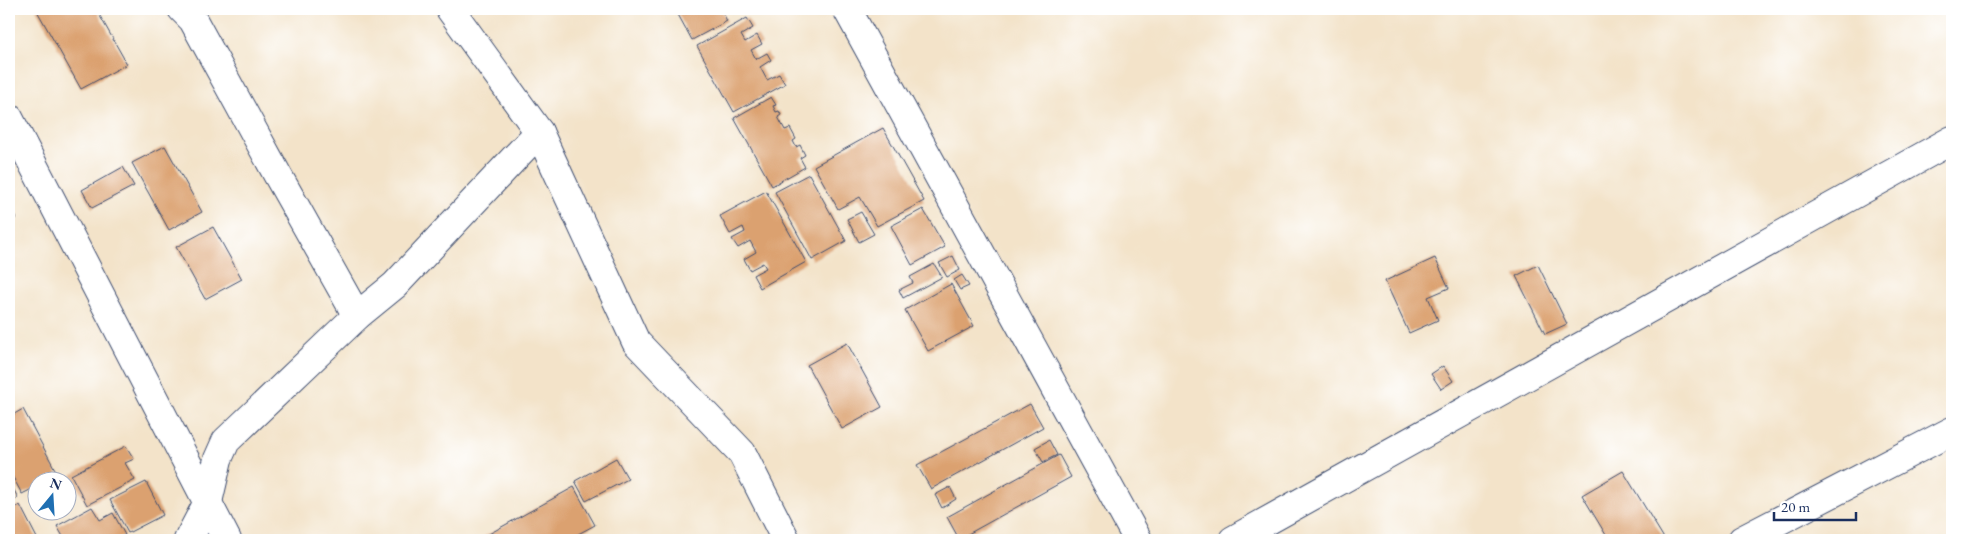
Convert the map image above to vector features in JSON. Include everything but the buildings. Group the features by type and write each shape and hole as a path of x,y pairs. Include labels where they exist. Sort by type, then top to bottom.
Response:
{"street":[{"path":"182,9 193,20 276,174 357,316"},
{"path":"450,9 539,132 636,342 742,453 786,540"},
{"path":"847,9 1138,540"},
{"path":"9,118 227,540"},
{"path":"188,540 208,502 218,460 226,441 357,316 395,285 539,132"},
{"path":"1233,540 1952,140"},
{"path":"1742,540 1952,431"}]}
